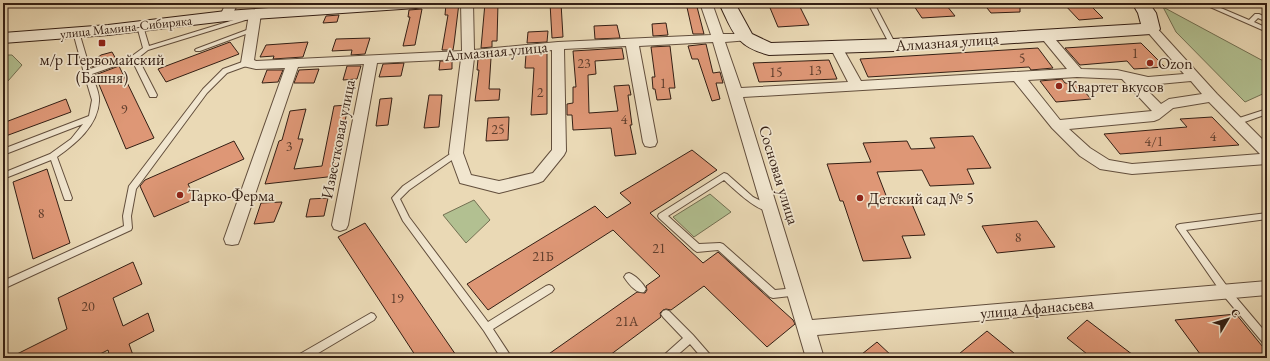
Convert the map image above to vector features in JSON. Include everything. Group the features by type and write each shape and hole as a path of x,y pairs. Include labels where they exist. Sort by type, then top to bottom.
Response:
{"street":[{"name":"улица Мамина-Сибиряка","path":"3,38 140,26 229,10 254,20 349,5 416,3"},
{"path":"467,3 468,55 456,153 465,179 499,188 538,177 559,151 558,46"},
{"name":"Сосновая улица","path":"706,3 736,93 815,358"},
{"path":"727,3 745,37"},
{"path":"1140,3 1147,13 1151,28 1212,97 1267,154"},
{"path":"247,63 254,20"},
{"name":"Алмазная улица","path":"247,63 256,65 293,64 468,55 558,46 718,37 745,37 758,45 770,49 893,45 1151,28"},
{"path":"1045,35 1077,73"},
{"path":"632,43 650,142"},
{"path":"836,47 857,86"},
{"name":"Известковая улица","path":"340,225 371,60"},
{"path":"232,239 293,64"},
{"path":"736,93 1077,73 1126,76 1148,81 1194,77"},
{"path":"1126,76 1160,111"},
{"path":"1018,77 1057,126 1085,152 1106,166 1132,169 1267,159"},
{"path":"1057,126 1154,116 1170,104 1212,97"},
{"name":"улица Афанасьева","path":"807,328 1267,288"}],"lane":[{"path":"871,3 893,45"},
{"path":"1204,3 1267,30"},
{"path":"1250,23 1257,15 1267,20"},
{"path":"87,73 134,56 146,49 254,20"},
{"path":"198,50 254,20"},
{"path":"140,26 146,49"},
{"path":"3,176 53,156 74,141 92,116 96,100 76,32"},
{"path":"134,56 153,95"},
{"path":"3,285 128,228 127,216 132,188 205,91 225,71 247,63"},
{"path":"1236,122 1267,111"},
{"path":"3,152 61,130 92,116"},
{"path":"456,153 406,188 396,198 406,219 487,328 507,358"},
{"path":"53,156 68,198"},
{"path":"771,209 750,199 724,176 662,216 696,248 720,246 773,294 796,292"},
{"path":"1267,216 1180,227 1226,292 1267,341"},
{"path":"629,277 641,289"},
{"path":"487,328 549,289"},
{"path":"666,314 708,358"},
{"path":"301,358 371,317"},
{"path":"667,358 690,338"}],"green space":[{"path":"1163,7 1267,63 1267,92 1245,102 1176,32"},
{"path":"3,55 12,55 22,65 8,81 3,83"},
{"path":"710,194 731,212 694,237 673,217"},
{"path":"474,200 490,220 466,243 443,215"}],"building":[{"path":"459,3 453,50 442,50 448,15 445,15 446,4"},
{"path":"485,3 498,3 497,41 492,41 492,47 481,48"},
{"path":"550,3 561,3 563,37 552,38"},
{"path":"686,3 696,3 704,34 693,34"},
{"path":"768,3 798,3 809,25 778,27"},
{"path":"912,3 935,3 937,6 947,6 955,16 922,18"},
{"path":"983,3 1020,3 1020,12 991,13"},
{"path":"1063,3 1088,3 1103,18 1079,20"},
{"path":"422,9 415,45 403,46 410,17 408,17 409,10"},
{"path":"339,15 337,22 323,23 326,16"},
{"path":"666,23 668,35 653,36 652,24"},
{"path":"617,25 620,38 595,39 594,26"},
{"path":"548,31 547,42 527,43 528,32"},
{"path":"370,38 365,54 351,55 352,50 332,51 336,39"},
{"path":"230,42 239,54 166,82 158,69"},
{"path":"308,42 303,57 273,59 274,56 260,57 266,45"},
{"path":"1141,43 1165,67 1134,69 1127,61 1080,65 1065,48"},
{"path":"706,44 713,73 720,72 723,83 716,83 720,99 712,101 698,59 692,59 688,46"},
{"path":"670,46 675,88 669,88 671,99 657,100 655,89 653,89 652,77 655,77 651,47"},
{"path":"622,48 624,59 595,61 596,74 588,75 589,113 618,111 614,86 629,85 631,95 628,95 632,125 630,125 636,154 615,156 611,128 573,130 572,115 567,115 567,104 573,103 573,87 576,87 573,51"},
{"path":"1038,48 1053,68 1031,70 1029,67 868,77 860,59"},
{"path":"112,52 116,59 92,67 90,63 101,55"},
{"path":"547,52 547,114 531,115 534,68 525,68 526,54"},
{"path":"491,58 489,89 500,89 499,100 475,101 479,70 477,70 478,59"},
{"path":"829,60 837,79 759,82 753,63"},
{"path":"440,61 452,61 452,69 439,70"},
{"path":"404,63 401,76 379,77 383,64"},
{"path":"119,66 154,138 126,149 95,75"},
{"path":"347,66 361,66 357,79 343,80"},
{"path":"319,69 314,83 294,83 299,70"},
{"path":"267,70 283,70 278,82 262,83"},
{"path":"1062,79 1065,83 1077,83 1091,99 1056,102 1040,81"},
{"path":"429,95 442,95 439,127 424,128"},
{"path":"392,98 388,125 376,126 380,99"},
{"path":"66,99 71,112 3,137 3,123"},
{"path":"348,105 343,133 345,133 336,176 265,184 279,141 282,140 290,111 306,109 298,139 303,139 294,169 322,166 334,106"},
{"path":"509,117 508,140 486,141 488,118"},
{"path":"1212,117 1239,145 1120,154 1104,134 1187,127 1180,119"},
{"name":"Детский сад № 5","path":"973,136 991,168 967,169 974,184 930,186 922,170 877,172 887,198 909,197 925,235 902,236 911,258 863,261 843,201 840,201 827,164 871,162 863,143 907,141 911,149 935,148 930,138"},
{"path":"234,141 244,159 188,184 195,199 154,217 140,186 145,180"},
{"path":"692,150 717,170 650,213 703,263 718,252 793,320 795,324 767,347 704,286 671,310 663,310 660,313 661,317 606,358 543,358 637,292 645,293 647,290 646,286 660,276 613,230 488,310 467,284 595,206 607,218 631,203 620,193"},
{"path":"47,169 70,243 33,259 13,182"},
{"path":"328,198 324,216 306,217 310,199"},
{"path":"282,202 274,222 254,224 261,203"},
{"path":"1037,221 1055,247 997,253 982,226"},
{"path":"365,223 458,358 417,358 338,237"},
{"path":"133,262 142,284 113,298 123,326 148,313 154,331 129,344 134,358 110,358 108,350 92,358 9,358 67,329 58,298"},
{"path":"1236,314 1267,352 1267,358 1203,358 1175,320"},
{"path":"1087,320 1137,358 1092,358 1067,338"},
{"path":"987,331 1020,358 954,358"},
{"path":"877,342 894,358 857,358"}],"place":[{"name":"м/р Первомайский (Башня)","path":"102,43"},
{"name":"Ozon","path":"1150,63"},
{"name":"Квартет вкусов","path":"1059,86"},
{"name":"Тарко-Ферма","path":"180,195"},
{"name":"Детский сад № 5","path":"860,198"}]}
